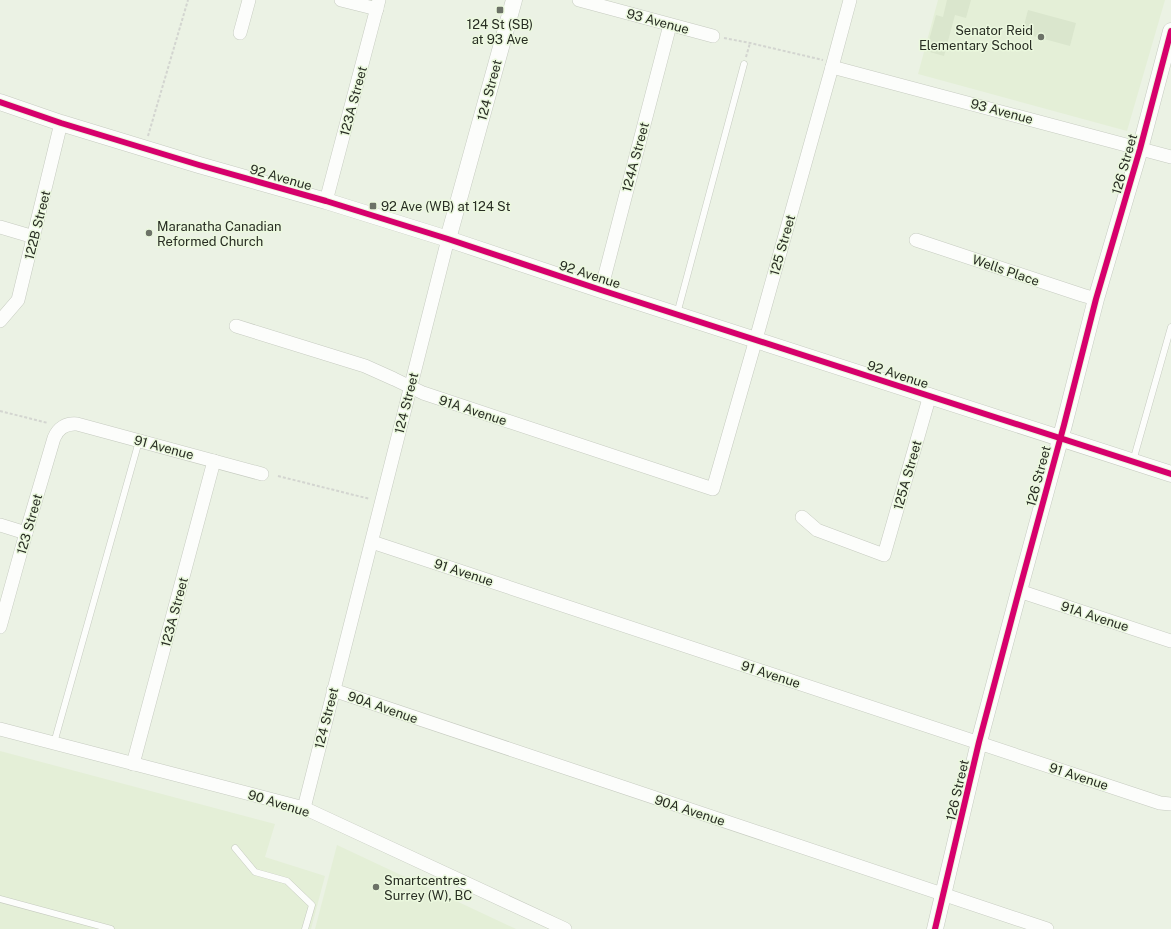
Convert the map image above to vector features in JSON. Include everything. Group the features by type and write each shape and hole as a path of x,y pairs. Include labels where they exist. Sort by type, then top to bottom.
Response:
{"street":[{"path":"240,33 249,0"},
{"path":"341,0 378,5"},
{"name":"124 Street","path":"304,808 448,239 514,0"},
{"name":"93 Avenue","path":"579,0 719,37"},
{"name":"125 Street","path":"713,489 756,340 829,64 850,0"},
{"name":"123A Street","path":"326,201 378,5"},
{"name":"124A Street","path":"601,290 670,25"},
{"name":"126 Street","path":"935,929 979,742 1018,591 1096,299 1140,149 1171,31"},
{"name":"93 Avenue","path":"829,64 1171,157"},
{"name":"92 Avenue","path":"0,102 61,123 192,163 326,201 448,239 601,290 1171,474"},
{"name":"122B Street","path":"0,321 18,300 61,123"},
{"path":"0,227 34,237"},
{"name":"Wells Place","path":"916,240 1096,299"},
{"name":"91A Avenue","path":"236,326 364,366 394,378 423,393 713,489"},
{"name":"125A Street","path":"802,517 818,530 884,555 930,396"},
{"name":"91 Avenue","path":"65,425 77,424 262,474"},
{"name":"123 Street","path":"0,627 56,433 65,425"},
{"name":"123A Street","path":"133,764 214,461"},
{"path":"0,525 26,533"},
{"name":"91 Avenue","path":"372,542 1160,803 1171,804"},
{"name":"91A Avenue","path":"1018,591 1171,641"},
{"name":"90A Avenue","path":"333,690 1047,929"},
{"name":"90 Avenue","path":"0,729 304,808 565,929"}],"lane":[{"path":"676,314 744,64"},
{"path":"1133,461 1171,327"},
{"path":"54,744 139,441"},
{"path":"235,848 255,872 287,881 312,905 305,929"},
{"path":"0,899 111,929"}],"path":[{"path":"148,136 188,0"},
{"path":"719,37 750,43 829,64"},
{"path":"744,64 750,43"},
{"path":"0,411 48,423"},
{"path":"278,476 374,500"}],"shaded area":[{"name":"Senator Reid Elementary School","path":"938,0 1165,0 1127,131 918,74"},
{"path":"947,0 971,0 966,18 955,15 944,56 926,51 936,15 943,17"},
{"path":"1028,10 1076,23 1070,46 1022,33"},
{"path":"0,751 275,824 265,857 325,876 311,929 0,929"},
{"name":"Smartcentres Surrey (W), BC","path":"337,845 516,929 315,929"}],"cycle path":[{"path":"935,929 979,742 1064,425 1096,299 1140,149 1171,31"},
{"path":"0,102 61,123 199,165 326,201 448,239 601,290 1171,474"}],"place":[{"name":"124 St (SB) at 93 Ave","path":"500,10"},
{"name":"Senator Reid Elementary School","path":"1041,37"},
{"name":"92 Ave (WB) at 124 St","path":"373,206"},
{"name":"Maranatha Canadian Reformed Church","path":"149,233"},
{"name":"Smartcentres Surrey (W), BC","path":"376,887"}]}
